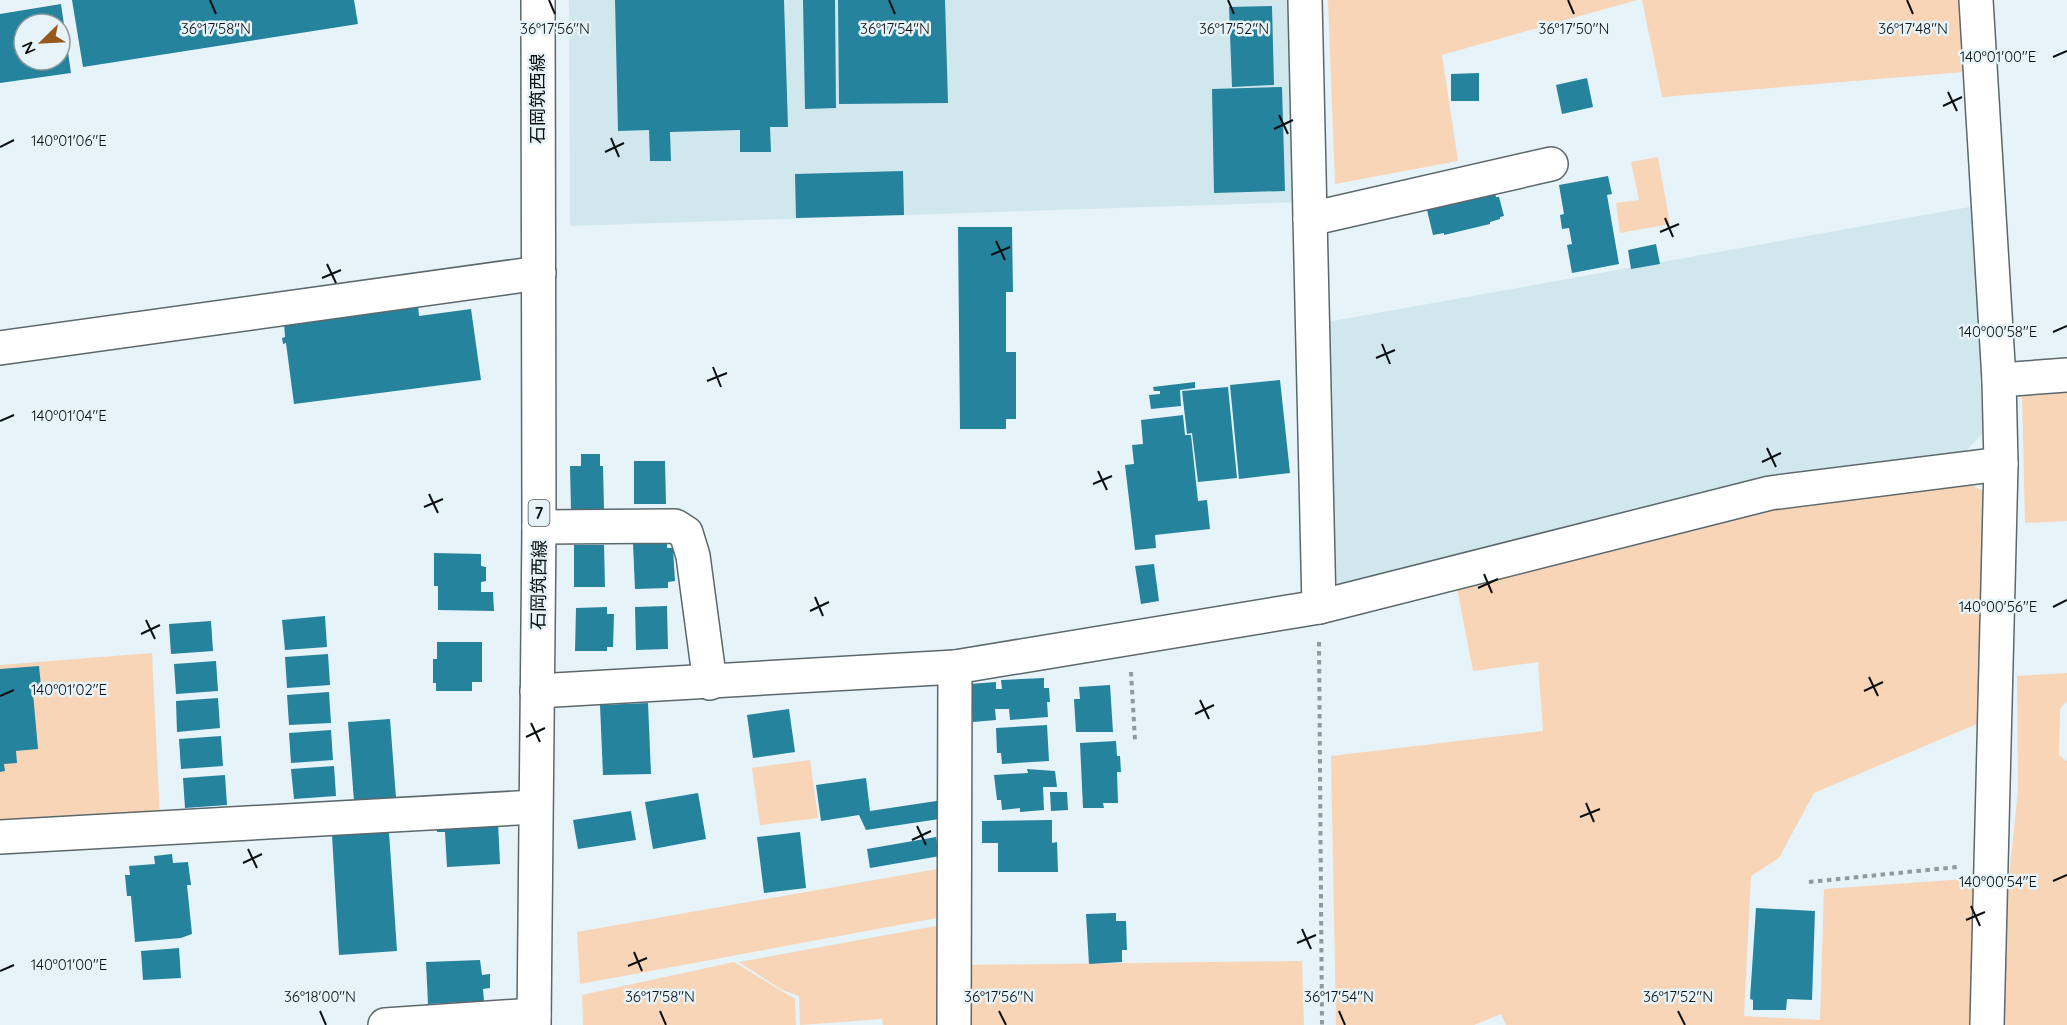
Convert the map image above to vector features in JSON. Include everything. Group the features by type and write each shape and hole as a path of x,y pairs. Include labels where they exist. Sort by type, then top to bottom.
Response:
{"street":[{"name":"石岡筑西線","path":"534,1020 539,527 537,0"},
{"path":"1305,0 1319,607"},
{"path":"1976,0 1999,380 2001,464 1989,863 1987,1025"},
{"path":"1310,219 1551,165"},
{"path":"0,348 539,273"},
{"path":"1999,380 2067,375"},
{"path":"537,691 955,667 1319,607 1770,493 2001,464"},
{"path":"539,527 675,526 686,534 693,556 710,682"},
{"path":"954,1025 955,667"},
{"path":"0,837 536,807"},
{"path":"385,1025 534,1020"}],"path":[{"path":"1319,607 1322,1025"},
{"path":"1129,638 1135,740"},
{"path":"1809,882 1989,863"}],"shaded area":[{"path":"569,0 1294,0 1299,202 570,226"},
{"path":"1328,0 1637,0 1442,55 1458,161 1335,184"},
{"path":"1642,0 1961,0 1963,72 1662,97"},
{"path":"1658,157 1670,224 1620,233 1616,203 1639,200 1631,162"},
{"path":"1975,206 1983,433 1960,457 1339,585 1331,574 1327,322"},
{"path":"2067,389 2067,521 2025,523 2022,394"},
{"path":"1966,483 1984,491 1979,723 1814,793 1779,858 1751,876 1744,1016 1820,1020 1824,889 1965,879 1979,884 1974,1025 1506,1025 1501,1014 1474,1025 1336,1025 1331,756 1543,731 1538,662 1473,671 1457,588 1777,505"},
{"path":"152,653 160,817 0,828 0,665"},
{"path":"2067,673 2067,701 2060,709 2059,755 2067,761 2067,1025 2005,1025 2004,928 2018,790 2017,676"},
{"path":"810,760 818,818 760,825 752,768"},
{"path":"943,868 942,917 580,984 577,932"},
{"path":"941,925 939,1025 883,1025 882,1019 800,1025 799,996 782,990 739,962"},
{"path":"1302,961 1304,1025 964,1025 964,965"},
{"path":"734,962 795,999 796,1025 583,1025 582,995"}],"building":[{"path":"72,0 354,0 358,24 83,67"},
{"path":"615,0 784,0 788,127 770,127 771,152 740,152 740,130 670,132 671,161 650,161 649,130 618,131"},
{"path":"803,0 835,0 836,108 805,109"},
{"path":"838,0 945,0 948,103 839,104"},
{"path":"61,4 62,12 12,12"},
{"path":"1272,6 1274,85 1232,87 1229,7"},
{"path":"12,12 12,72 71,73 0,83 0,14"},
{"path":"1479,73 1479,101 1451,101 1451,74"},
{"path":"1587,78 1593,107 1562,114 1556,85"},
{"path":"1282,87 1285,191 1214,193 1212,89"},
{"path":"903,171 904,215 796,218 795,174"},
{"path":"1608,176 1612,194 1607,195 1619,264 1572,273 1567,245 1572,244 1569,228 1562,229 1560,215 1564,214 1559,185"},
{"path":"1495,193 1496,197 1499,197 1504,216 1500,219 1490,224 1444,235 1444,233 1433,235 1427,210 1450,205 1449,201 1472,196 1473,199"},
{"path":"958,227 1012,227 1013,292 1006,292 1006,352 1016,352 1016,419 1006,419 1006,429 960,429"},
{"path":"1656,244 1660,264 1631,269 1628,250"},
{"path":"418,305 419,316 471,309 481,380 294,404 286,343 283,344 282,338 285,337 284,323"},
{"path":"1280,380 1290,473 1239,479 1230,385"},
{"path":"1195,382 1195,388 1180,390 1181,406 1151,409 1149,395 1160,394 1160,391 1154,391 1153,387"},
{"path":"1228,387 1237,478 1198,482 1192,433 1187,434 1182,391"},
{"path":"1183,415 1185,435 1191,435 1198,501 1207,500 1210,529 1155,535 1156,548 1135,550 1125,465 1134,464 1132,445 1143,444 1141,420"},
{"path":"581,454 600,454 600,466 603,466 604,509 571,510 570,466 581,466"},
{"path":"634,461 665,461 666,504 634,504"},
{"path":"667,542 667,548 673,548 675,581 668,582 668,588 635,589 633,543"},
{"path":"574,545 604,545 605,587 574,587"},
{"path":"434,553 481,554 481,566 486,567 486,581 481,582 481,592 493,592 494,611 438,610 438,586 434,586"},
{"path":"1154,564 1159,601 1141,604 1135,566"},
{"path":"667,606 668,649 636,650 635,607"},
{"path":"607,607 607,614 614,614 613,647 607,647 607,651 575,651 576,608"},
{"path":"325,616 327,647 285,650 282,620"},
{"path":"211,621 213,651 171,654 169,624"},
{"path":"437,642 482,642 482,682 472,682 472,691 436,691 436,683 433,683 433,659 437,659"},
{"path":"328,654 330,685 287,688 285,657"},
{"path":"216,661 218,691 176,694 174,664"},
{"path":"39,666 41,686 36,686 36,692 33,693 38,749 16,751 17,763 4,764 5,771 0,772 0,669"},
{"path":"1044,678 1044,688 1049,688 1048,717 1010,720 1009,709 995,709 996,720 973,722 970,684 996,682 996,689 1002,689 1001,680"},
{"path":"1110,685 1113,732 1076,732 1074,699 1080,699 1079,687"},
{"path":"329,692 331,723 289,725 287,695"},
{"path":"218,698 220,728 177,732 176,701"},
{"path":"648,703 651,774 603,775 600,705"},
{"path":"789,709 795,752 753,758 747,715"},
{"path":"390,719 396,798 354,801 348,722"},
{"path":"1047,725 1049,761 1002,764 1001,753 997,753 996,728"},
{"path":"331,730 333,760 291,763 289,733"},
{"path":"221,736 223,766 181,769 179,739"},
{"path":"1116,741 1121,772 1117,772 1118,803 1103,803 1104,808 1083,808 1080,743"},
{"path":"334,766 336,796 294,799 291,769"},
{"path":"1027,769 1055,771 1057,787 1043,787 1044,810 1020,812 1020,808 1002,810 1001,800 997,800 994,775 1028,773"},
{"path":"225,775 227,805 185,808 183,778"},
{"path":"866,778 870,811 943,800 946,818 866,830 859,815 821,821 816,785"},
{"path":"1050,792 1067,792 1068,810 1051,811"},
{"path":"698,793 706,839 653,849 645,802"},
{"path":"631,811 636,840 578,849 573,820"},
{"path":"1052,820 1052,843 1057,842 1058,872 998,872 998,843 982,843 982,821"},
{"path":"498,822 500,864 447,867 445,832 437,832 437,825"},
{"path":"389,832 397,951 339,955 332,835"},
{"path":"800,832 806,888 764,893 757,837"},
{"path":"936,837 940,856 870,868 867,849"},
{"path":"172,854 173,863 188,862 191,885 187,885 192,934 181,938 135,942 131,896 127,896 125,875 130,875 129,866 155,864 154,856"},
{"path":"1756,908 1815,911 1812,1000 1787,999 1786,1010 1753,1010 1753,1000 1750,999"},
{"path":"1116,913 1116,921 1126,921 1127,950 1122,950 1122,962 1089,964 1086,914"},
{"path":"179,948 181,978 143,980 141,951"},
{"path":"480,960 482,975 490,974 490,988 483,989 484,1001 428,1004 426,962"}]}
